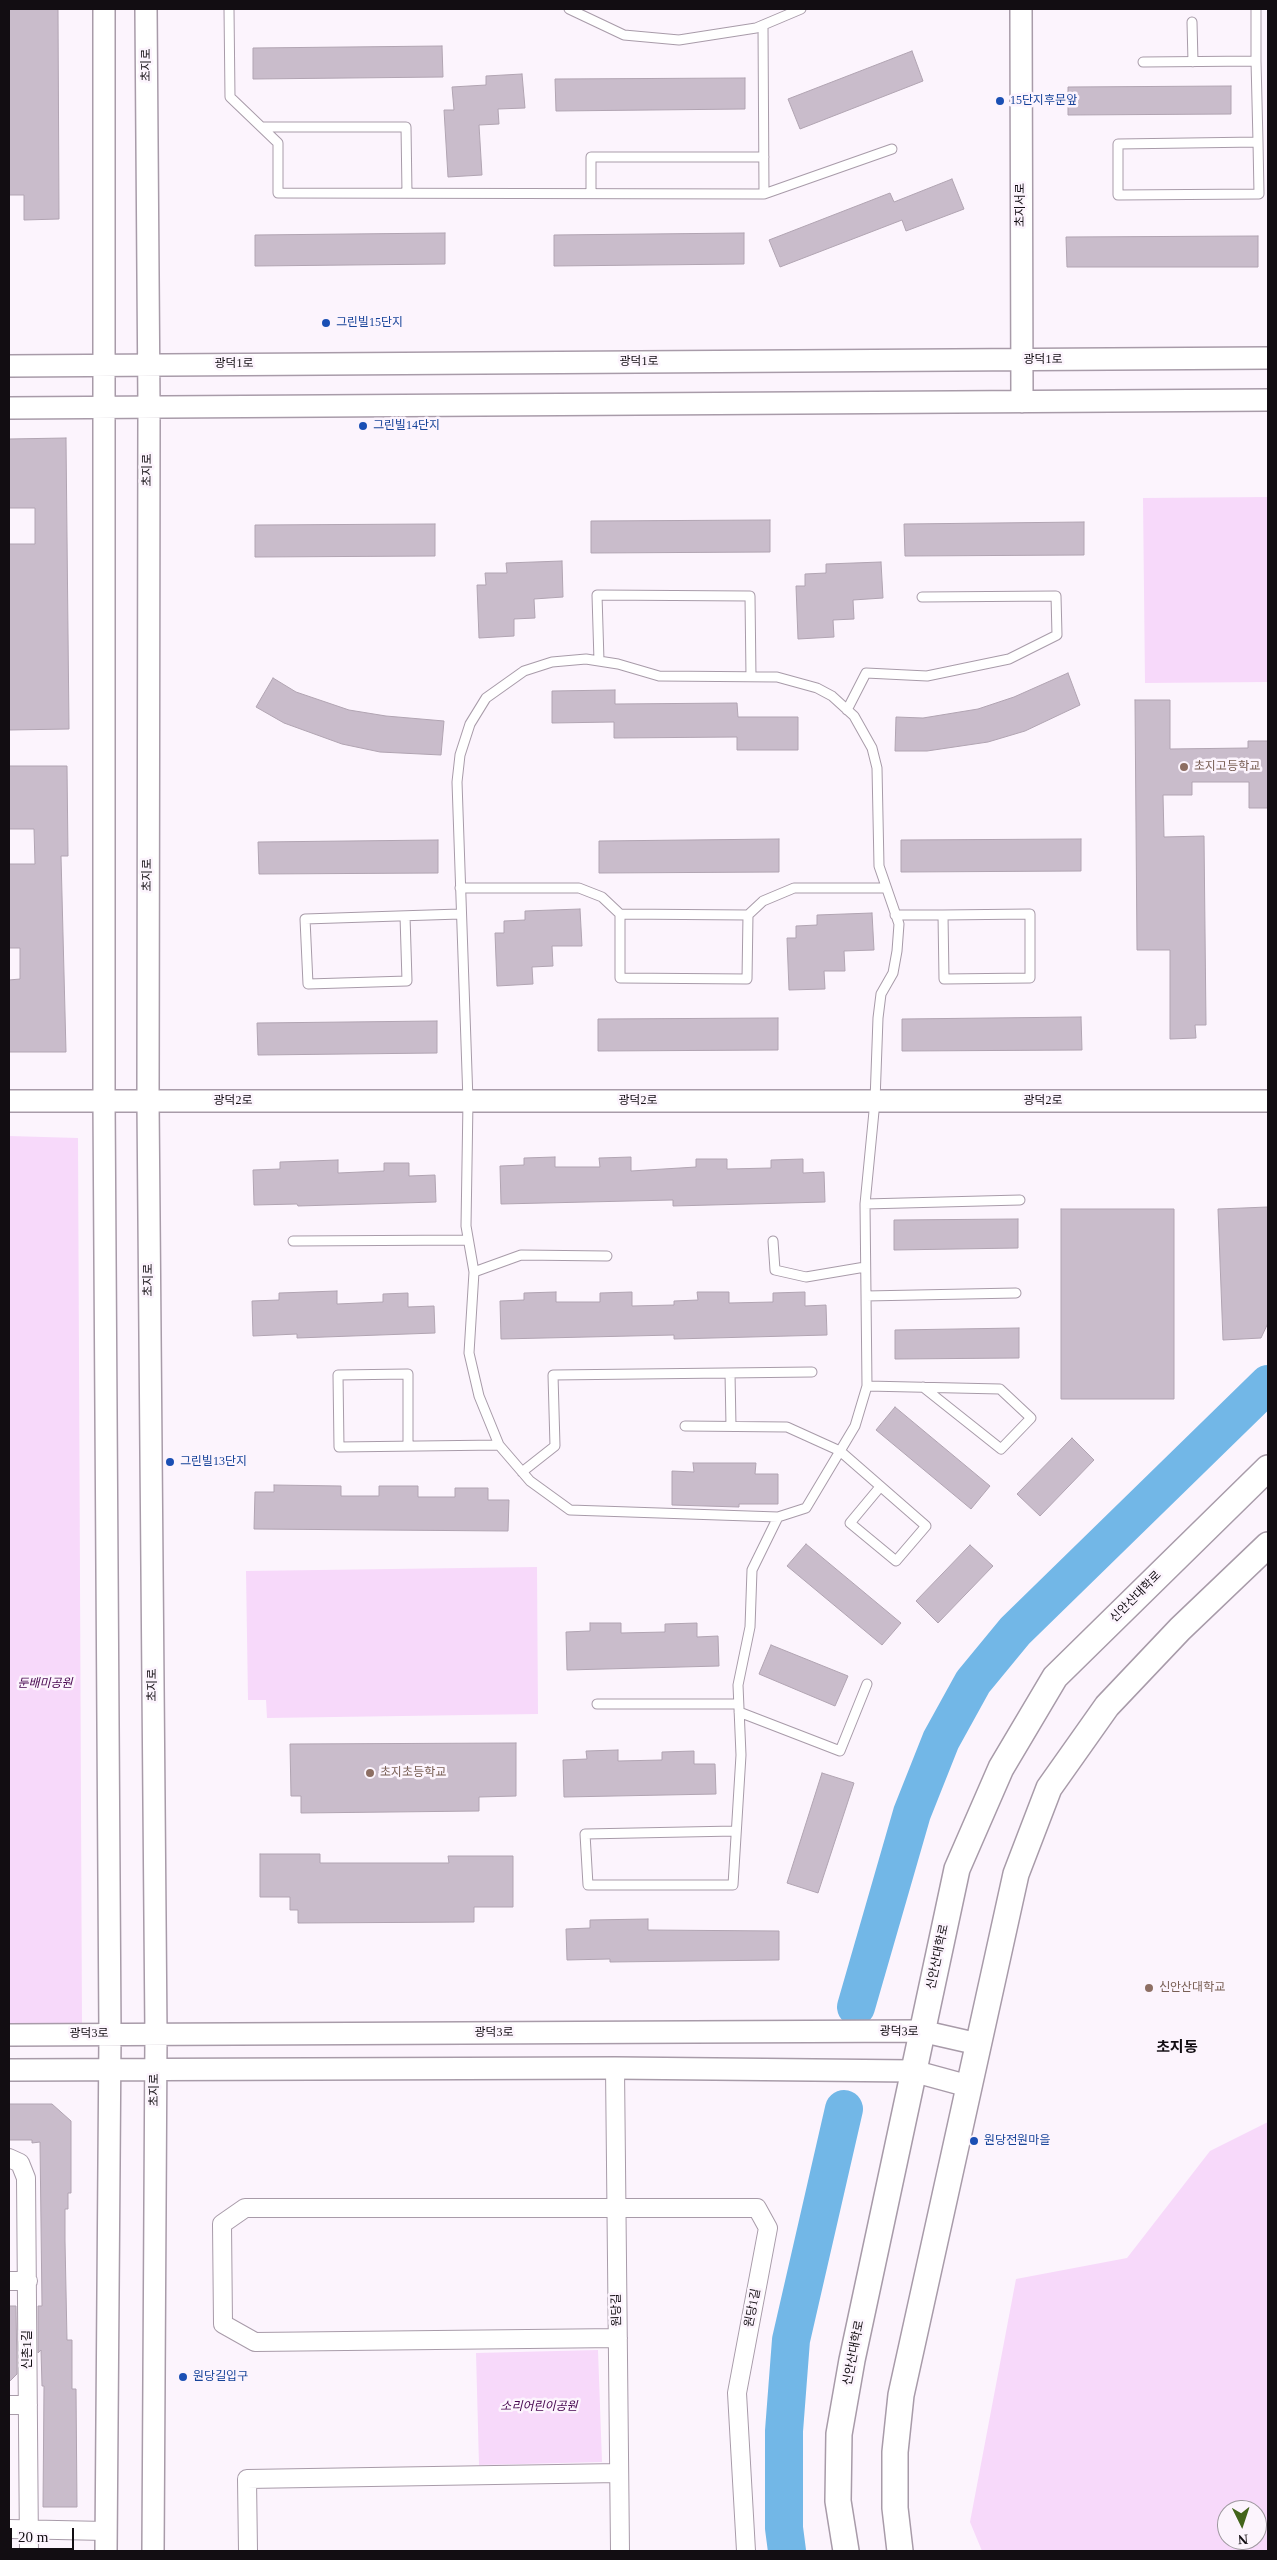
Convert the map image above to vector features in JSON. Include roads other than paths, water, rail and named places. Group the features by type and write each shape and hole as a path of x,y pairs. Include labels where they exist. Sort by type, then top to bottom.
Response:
{"main road":[{"name":"신안산대학로","path":"846,2551 838,2500 839,2434 852,2360 957,1869 1001,1768 1055,1677 1268,1468"},
{"path":"900,2551 895,2508 894,2452 901,2395 1016,1874 1050,1788 1107,1706 1180,1629 1268,1545"}],"street":[{"path":"9,2529 29,2529 106,2541 110,2034 104,1101 104,9"},
{"name":"초지로","path":"146,9 148,1101 156,2034 153,2551"},
{"name":"초지서로","path":"1020,9 1022,402"},
{"name":"광덕1로","path":"9,366 1268,358"},
{"path":"9,408 1268,400"},
{"name":"광덕2로","path":"9,1101 1268,1100"},
{"name":"광덕3로","path":"9,2035 921,2032 978,2044"},
{"path":"9,2070 615,2068 913,2071 968,2086"},
{"name":"원당길","path":"615,2068 620,2551"},
{"name":"신촌1길","path":"9,2158 20,2163 26,2178 29,2551"},
{"path":"616,2210 245,2208 222,2224 223,2324 255,2342 618,2338"},
{"name":"원당1길","path":"616,2210 757,2208 768,2228 737,2393 746,2551"},
{"path":"9,2281 28,2281"},
{"path":"9,2405 28,2405"},
{"path":"248,2551 247,2479 619,2473"}],"lane":[{"path":"229,9 230,97 278,143 278,193 764,194 892,149"},
{"path":"568,9 624,35 679,40 763,26 801,9"},
{"path":"1256,9 1259,194 1118,195 1118,144 1258,142"},
{"path":"1192,22 1193,62"},
{"path":"763,26 764,194"},
{"path":"1143,62 1256,61"},
{"path":"262,127 406,127 407,193"},
{"path":"1258,131 1268,131"},
{"path":"592,193 591,157 764,157"},
{"path":"599,661 597,595 750,596 751,677"},
{"path":"847,710 866,672 927,676 1009,659 1057,635 1056,596 922,597"},
{"path":"586,659 618,664 659,676 751,677 778,677 817,688 832,696 847,710 864,731 872,748 877,768 879,866 899,924 898,951 892,973 881,994 878,1018 875,1101 865,1204 867,1386 855,1426 806,1508 778,1517 570,1510 530,1481 499,1445 479,1396 469,1353 474,1272 466,1226 468,1101 460,914 457,782 460,756 470,724 486,698 524,671 552,662 586,659"},
{"path":"460,888 579,888 602,897 620,914 748,915 763,901 794,888 885,888"},
{"path":"405,916 407,981 308,984 305,919 460,914"},
{"path":"620,914 620,978 747,979 748,915"},
{"path":"895,915 1030,914 1030,978 944,978 944,915"},
{"path":"865,1204 1020,1200"},
{"path":"293,1240 468,1240"},
{"path":"773,1242 775,1270 806,1277 865,1267"},
{"path":"474,1272 521,1255 607,1256"},
{"path":"866,1296 1016,1293"},
{"path":"522,1472 555,1446 553,1375 812,1372"},
{"path":"730,1373 731,1426"},
{"path":"408,1446 408,1374 338,1375 339,1447 499,1445"},
{"path":"867,1386 924,1387 1000,1389 1031,1418 1001,1449 924,1387"},
{"path":"685,1426 787,1428 840,1451 926,1526 896,1561 850,1522 880,1487"},
{"path":"736,1831 586,1834 588,1885 733,1885 741,1756 738,1685 750,1627 752,1570 778,1517"},
{"path":"598,1704 738,1708 840,1751 867,1684"}],"waterway":[{"path":"856,2007 912,1813 941,1740 973,1682 1015,1631 1268,1384"},
{"path":"787,2551 784,2528 784,2431 791,2340 844,2109"}],"place":[{"name":"15단지후문앞","path":"1000,101"},
{"name":"그린빌15단지","path":"326,323"},
{"name":"그린빌14단지","path":"363,426"},
{"name":"초지고등학교","path":"1184,767"},
{"name":"그린빌13단지","path":"170,1462"},
{"name":"초지초등학교","path":"370,1773"},
{"name":"신안산대학교","path":"1149,1988"},
{"name":"원당전원마을","path":"974,2141"},
{"name":"원당길입구","path":"183,2377"}],"district":[{"name":"초지동","path":"1177,2048"}],"park label":[{"name":"둔배미공원","path":"45,1684"},
{"name":"소리어린이공원","path":"539,2407"}]}
